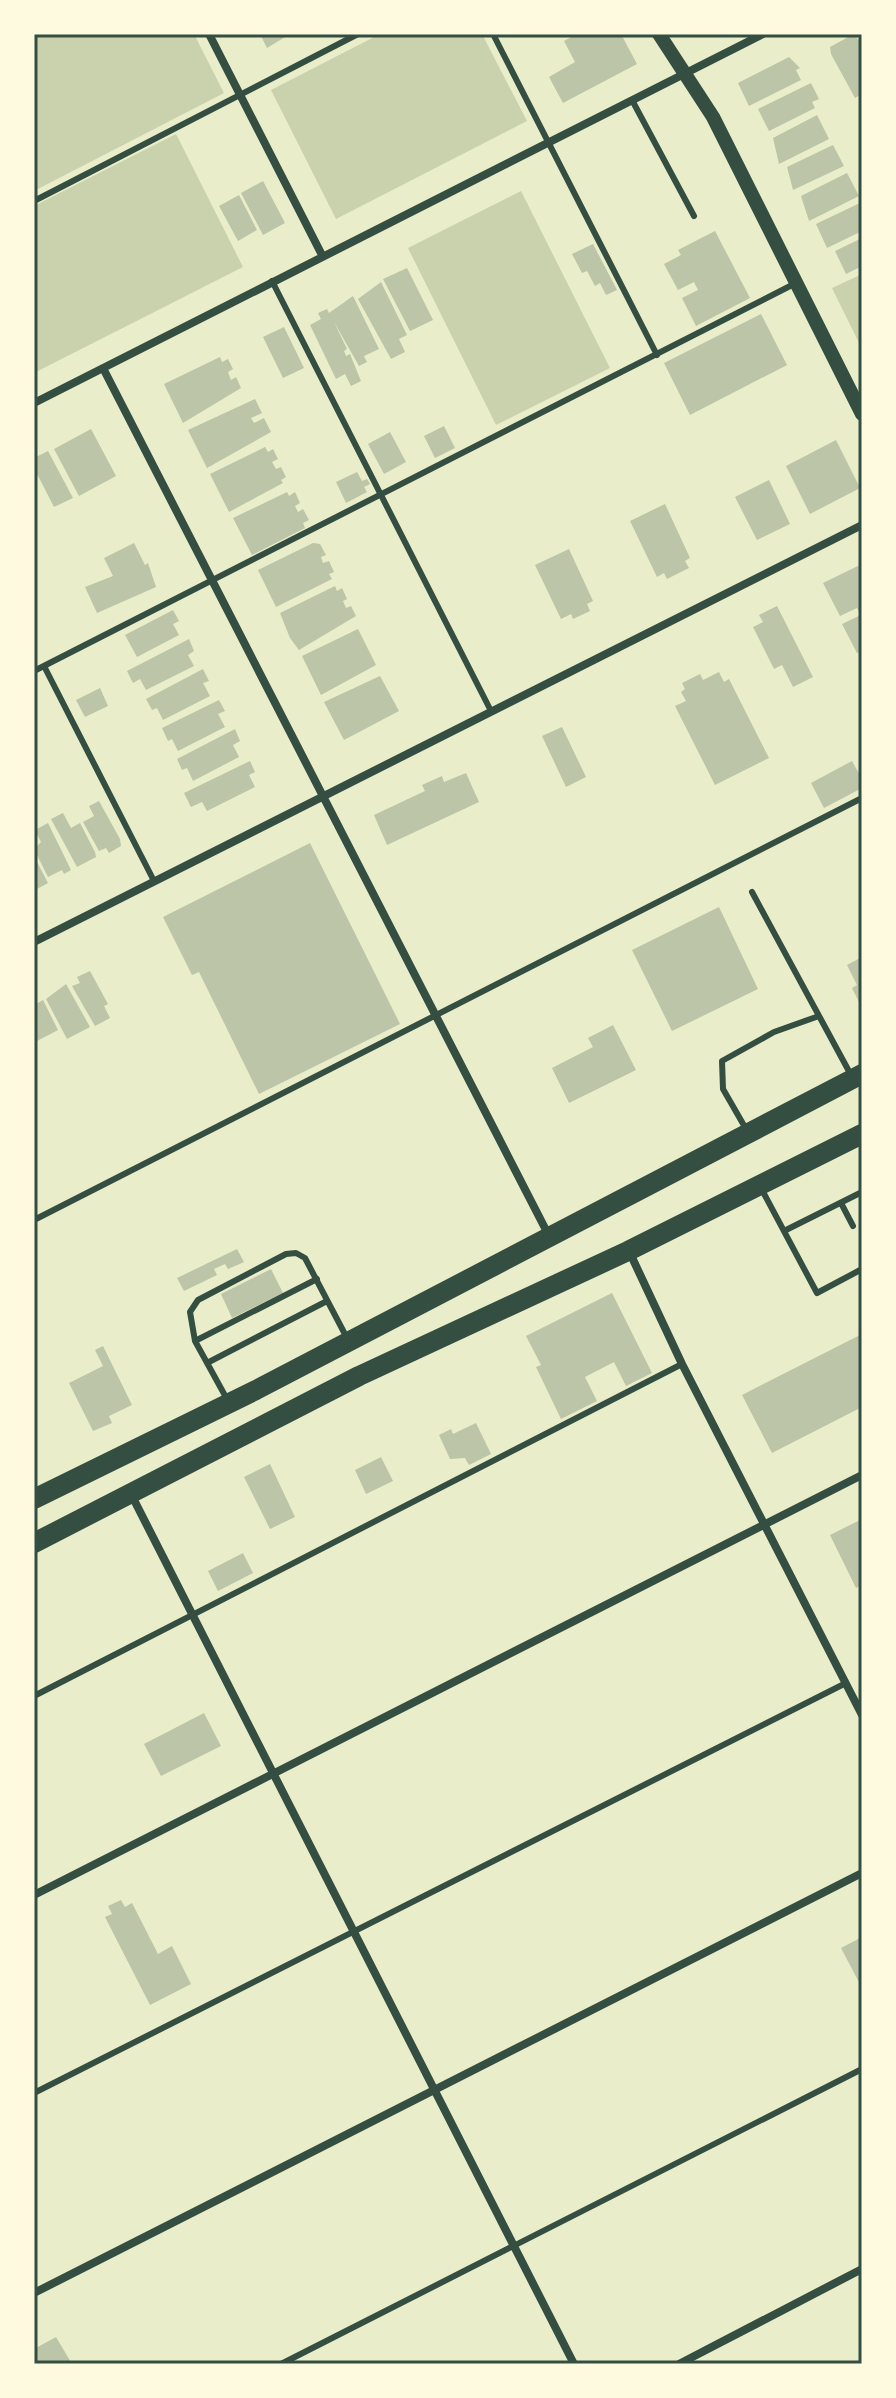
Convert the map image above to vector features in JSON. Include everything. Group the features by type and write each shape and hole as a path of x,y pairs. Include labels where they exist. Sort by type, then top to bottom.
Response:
{"main road":[{"path":"34,1499 228,1403 857,1076"},
{"path":"34,1543 359,1376 628,1251 861,1135"}],"street":[{"path":"209,34 322,255"},
{"path":"659,34 713,117 862,414"},
{"path":"34,403 763,34"},
{"path":"104,370 548,1234"},
{"path":"34,942 862,525"},
{"path":"628,1251 682,1364 862,1715"},
{"path":"34,1895 862,1475"},
{"path":"131,1493 574,2364"},
{"path":"34,2293 862,1873"},
{"path":"679,2364 862,2269"}],"lane":[{"path":"34,201 358,34"},
{"path":"493,34 657,355"},
{"path":"632,100 694,216"},
{"path":"272,281 491,711"},
{"path":"34,671 796,283"},
{"path":"44,666 154,881"},
{"path":"34,1220 862,798"},
{"path":"752,892 819,1016 857,1076"},
{"path":"747,1131 723,1089 722,1061 774,1032 819,1016"},
{"path":"760,1186 817,1293 862,1269"},
{"path":"784,1231 862,1192"},
{"path":"841,1203 853,1226"},
{"path":"228,1403 195,1341 190,1312 198,1300 286,1254 296,1253 305,1258 348,1340"},
{"path":"195,1341 317,1279"},
{"path":"207,1363 327,1301"},
{"path":"34,1696 682,1364"},
{"path":"34,2093 846,1683"},
{"path":"281,2364 862,2069"}],"green space":[{"path":"34,34 194,34 224,93 34,191"},
{"path":"380,34 482,34 527,121 336,219 271,90"},
{"path":"176,134 243,267 34,373 34,206"},
{"path":"521,191 610,368 496,425 408,248"},
{"path":"862,274 862,349 832,288"}],"building":[{"path":"260,34 290,34 267,48"},
{"path":"577,34 621,34 637,64 563,103 549,77 575,62 564,41"},
{"path":"854,34 862,45 862,94 855,98 830,47"},
{"path":"789,57 800,68 796,70 801,80 749,106 738,83"},
{"path":"811,83 819,99 812,102 815,108 769,131 758,109"},
{"path":"817,115 829,139 779,164 773,138"},
{"path":"833,145 844,166 793,190 787,167"},
{"path":"847,173 859,196 809,221 801,196"},
{"path":"263,181 285,223 263,235 241,193"},
{"path":"239,195 257,230 238,241 219,206"},
{"path":"862,202 862,231 827,248 816,224"},
{"path":"715,231 750,298 696,326 682,298 698,290 694,282 678,290 664,264 681,255 678,250"},
{"path":"862,238 862,266 846,274 835,251"},
{"path":"593,244 617,290 606,295 600,283 595,286 587,271 582,273 572,254"},
{"path":"407,268 433,320 410,331 383,279"},
{"path":"381,282 407,335 399,339 405,352 391,359 358,299"},
{"path":"353,296 379,349 364,356 367,362 359,366 334,322 347,349 344,351 346,356 350,354 361,381 351,386 345,374 336,379 310,325 321,319 318,313 327,309 329,313"},
{"path":"761,314 787,365 690,415 664,363"},
{"path":"284,327 304,368 283,378 263,337"},
{"path":"220,357 222,362 228,359 233,369 228,372 231,380 236,377 241,388 183,423 164,384"},
{"path":"255,399 262,413 251,418 254,423 264,418 271,432 207,468 188,430"},
{"path":"444,426 455,448 435,458 424,436"},
{"path":"91,429 116,476 79,496 54,449"},
{"path":"390,432 406,462 384,474 368,444"},
{"path":"836,440 860,488 810,514 786,466"},
{"path":"265,447 268,452 273,449 278,459 272,462 276,469 281,467 286,477 281,480 283,483 229,512 210,474"},
{"path":"48,451 73,498 54,507 34,468 34,458"},
{"path":"357,472 362,481 367,479 370,484 364,487 367,492 346,503 336,482"},
{"path":"769,480 790,524 757,540 735,497"},
{"path":"287,492 289,496 295,492 300,503 295,506 298,512 303,509 309,520 303,523 305,528 252,555 233,518"},
{"path":"665,504 690,558 685,561 689,568 667,579 664,573 657,577 630,521"},
{"path":"134,543 145,565 148,563 156,587 97,613 85,587 113,576 104,558"},
{"path":"313,543 320,544 326,555 321,557 323,563 329,561 334,572 329,574 332,579 276,607 258,570"},
{"path":"569,549 593,601 587,604 590,611 573,619 571,614 561,619 535,565"},
{"path":"862,564 862,651 857,653 842,624 861,615 857,608 840,616 823,583"},
{"path":"335,586 337,591 342,588 347,599 343,601 346,608 351,606 356,616 299,650 290,638 280,613"},
{"path":"777,606 813,677 793,687 782,665 774,669 753,627 763,622 759,615"},
{"path":"173,610 179,621 173,624 179,635 137,657 125,635"},
{"path":"358,629 376,665 321,695 302,656"},
{"path":"189,639 194,651 188,655 194,666 146,690 140,679 133,683 127,671"},
{"path":"203,669 209,681 203,683 210,696 163,720 157,708 152,710 146,699"},
{"path":"719,672 724,682 729,679 769,758 715,785 675,706 686,701 681,692 685,689 682,683 700,674 703,680"},
{"path":"380,676 399,711 344,740 324,702"},
{"path":"100,688 108,706 85,717 76,700"},
{"path":"219,700 225,711 218,714 225,727 178,751 172,739 168,741 162,728"},
{"path":"562,727 586,777 566,787 542,736"},
{"path":"235,729 240,741 233,745 239,757 193,781 187,768 182,770 177,759"},
{"path":"250,761 255,772 249,775 255,787 207,811 202,802 191,807 184,793"},
{"path":"852,761 862,779 862,788 824,808 811,783"},
{"path":"466,773 479,802 387,845 374,815 425,791 422,785 442,776 444,782"},
{"path":"99,801 120,839 121,846 109,853 106,848 99,851 83,822 94,816 89,806"},
{"path":"63,813 71,828 80,823 95,852 96,857 77,867 51,819"},
{"path":"48,823 71,870 64,874 62,870 48,877 34,849 41,842 35,830"},
{"path":"310,843 400,1024 259,1094 199,972 192,975 163,917"},
{"path":"34,856 48,883 37,889 34,882"},
{"path":"719,907 758,989 672,1031 632,950"},
{"path":"862,957 862,1008 852,988 857,985 847,965"},
{"path":"90,971 108,1004 104,1006 110,1018 95,1026 72,986 80,983 77,977"},
{"path":"66,984 90,1027 67,1039 46,999"},
{"path":"43,1000 58,1030 37,1041 34,1005"},
{"path":"613,1025 636,1070 569,1103 552,1068 593,1047 588,1038"},
{"path":"237,1249 244,1262 228,1269 225,1264 214,1269 217,1275 184,1291 177,1278"},
{"path":"271,1269 283,1293 232,1318 221,1294"},
{"path":"612,1293 652,1373 626,1386 614,1362 585,1377 597,1401 561,1419 536,1367 541,1365 526,1336"},
{"path":"862,1334 862,1407 772,1453 742,1395"},
{"path":"103,1346 132,1405 109,1416 112,1423 93,1431 69,1383 103,1366 95,1350"},
{"path":"476,1423 491,1454 469,1465 465,1458 450,1459 439,1435 451,1429 453,1434"},
{"path":"381,1457 393,1481 366,1494 355,1470"},
{"path":"270,1464 295,1517 270,1529 244,1477"},
{"path":"862,1519 862,1585 856,1588 830,1535"},
{"path":"243,1553 253,1573 218,1591 208,1571"},
{"path":"204,1713 221,1746 161,1776 144,1744"},
{"path":"121,1900 125,1907 132,1903 158,1954 172,1946 191,1984 150,2005 105,1917 112,1914 108,1906"},
{"path":"862,1937 862,1988 841,1948"},
{"path":"56,2337 72,2364 34,2364 34,2349"}]}
